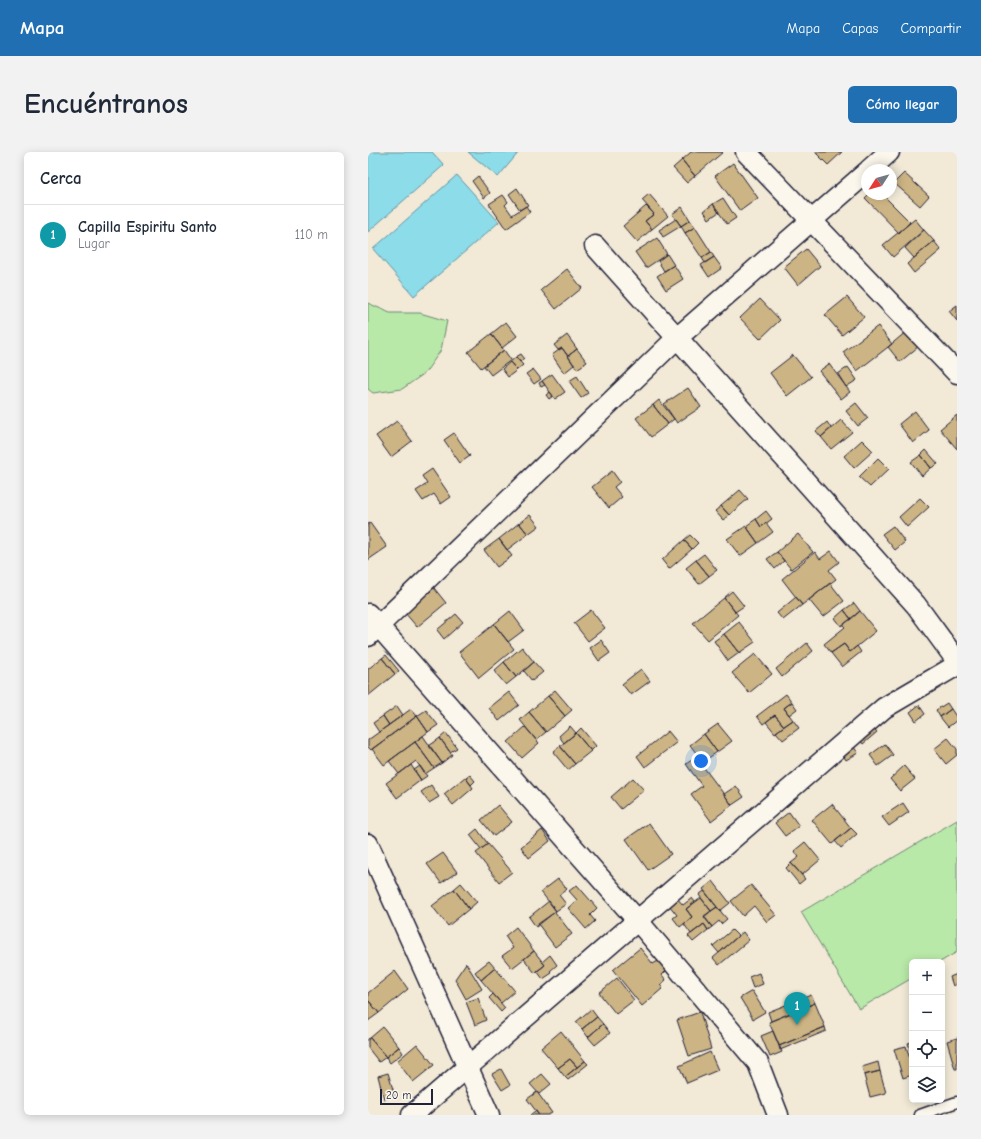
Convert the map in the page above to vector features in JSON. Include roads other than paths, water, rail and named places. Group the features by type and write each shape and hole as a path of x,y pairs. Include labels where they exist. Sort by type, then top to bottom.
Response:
{"street":[{"path":"746,152 957,373"},
{"path":"876,164 889,152"},
{"path":"778,1115 758,1063 638,921 372,625 677,338 861,177"},
{"path":"596,246 916,605 957,661"},
{"path":"412,1115 884,708 957,665"},
{"path":"368,844 489,1115"}],"lane":[{"path":"920,1115 957,1102"}],"water":[{"path":"368,152 432,152 444,165 368,232"},
{"path":"468,152 519,152 498,177"},
{"path":"457,175 499,222 414,296 373,249"}],"place":[{"name":"Capilla Espiritu Santo","path":"797,1025"}]}
